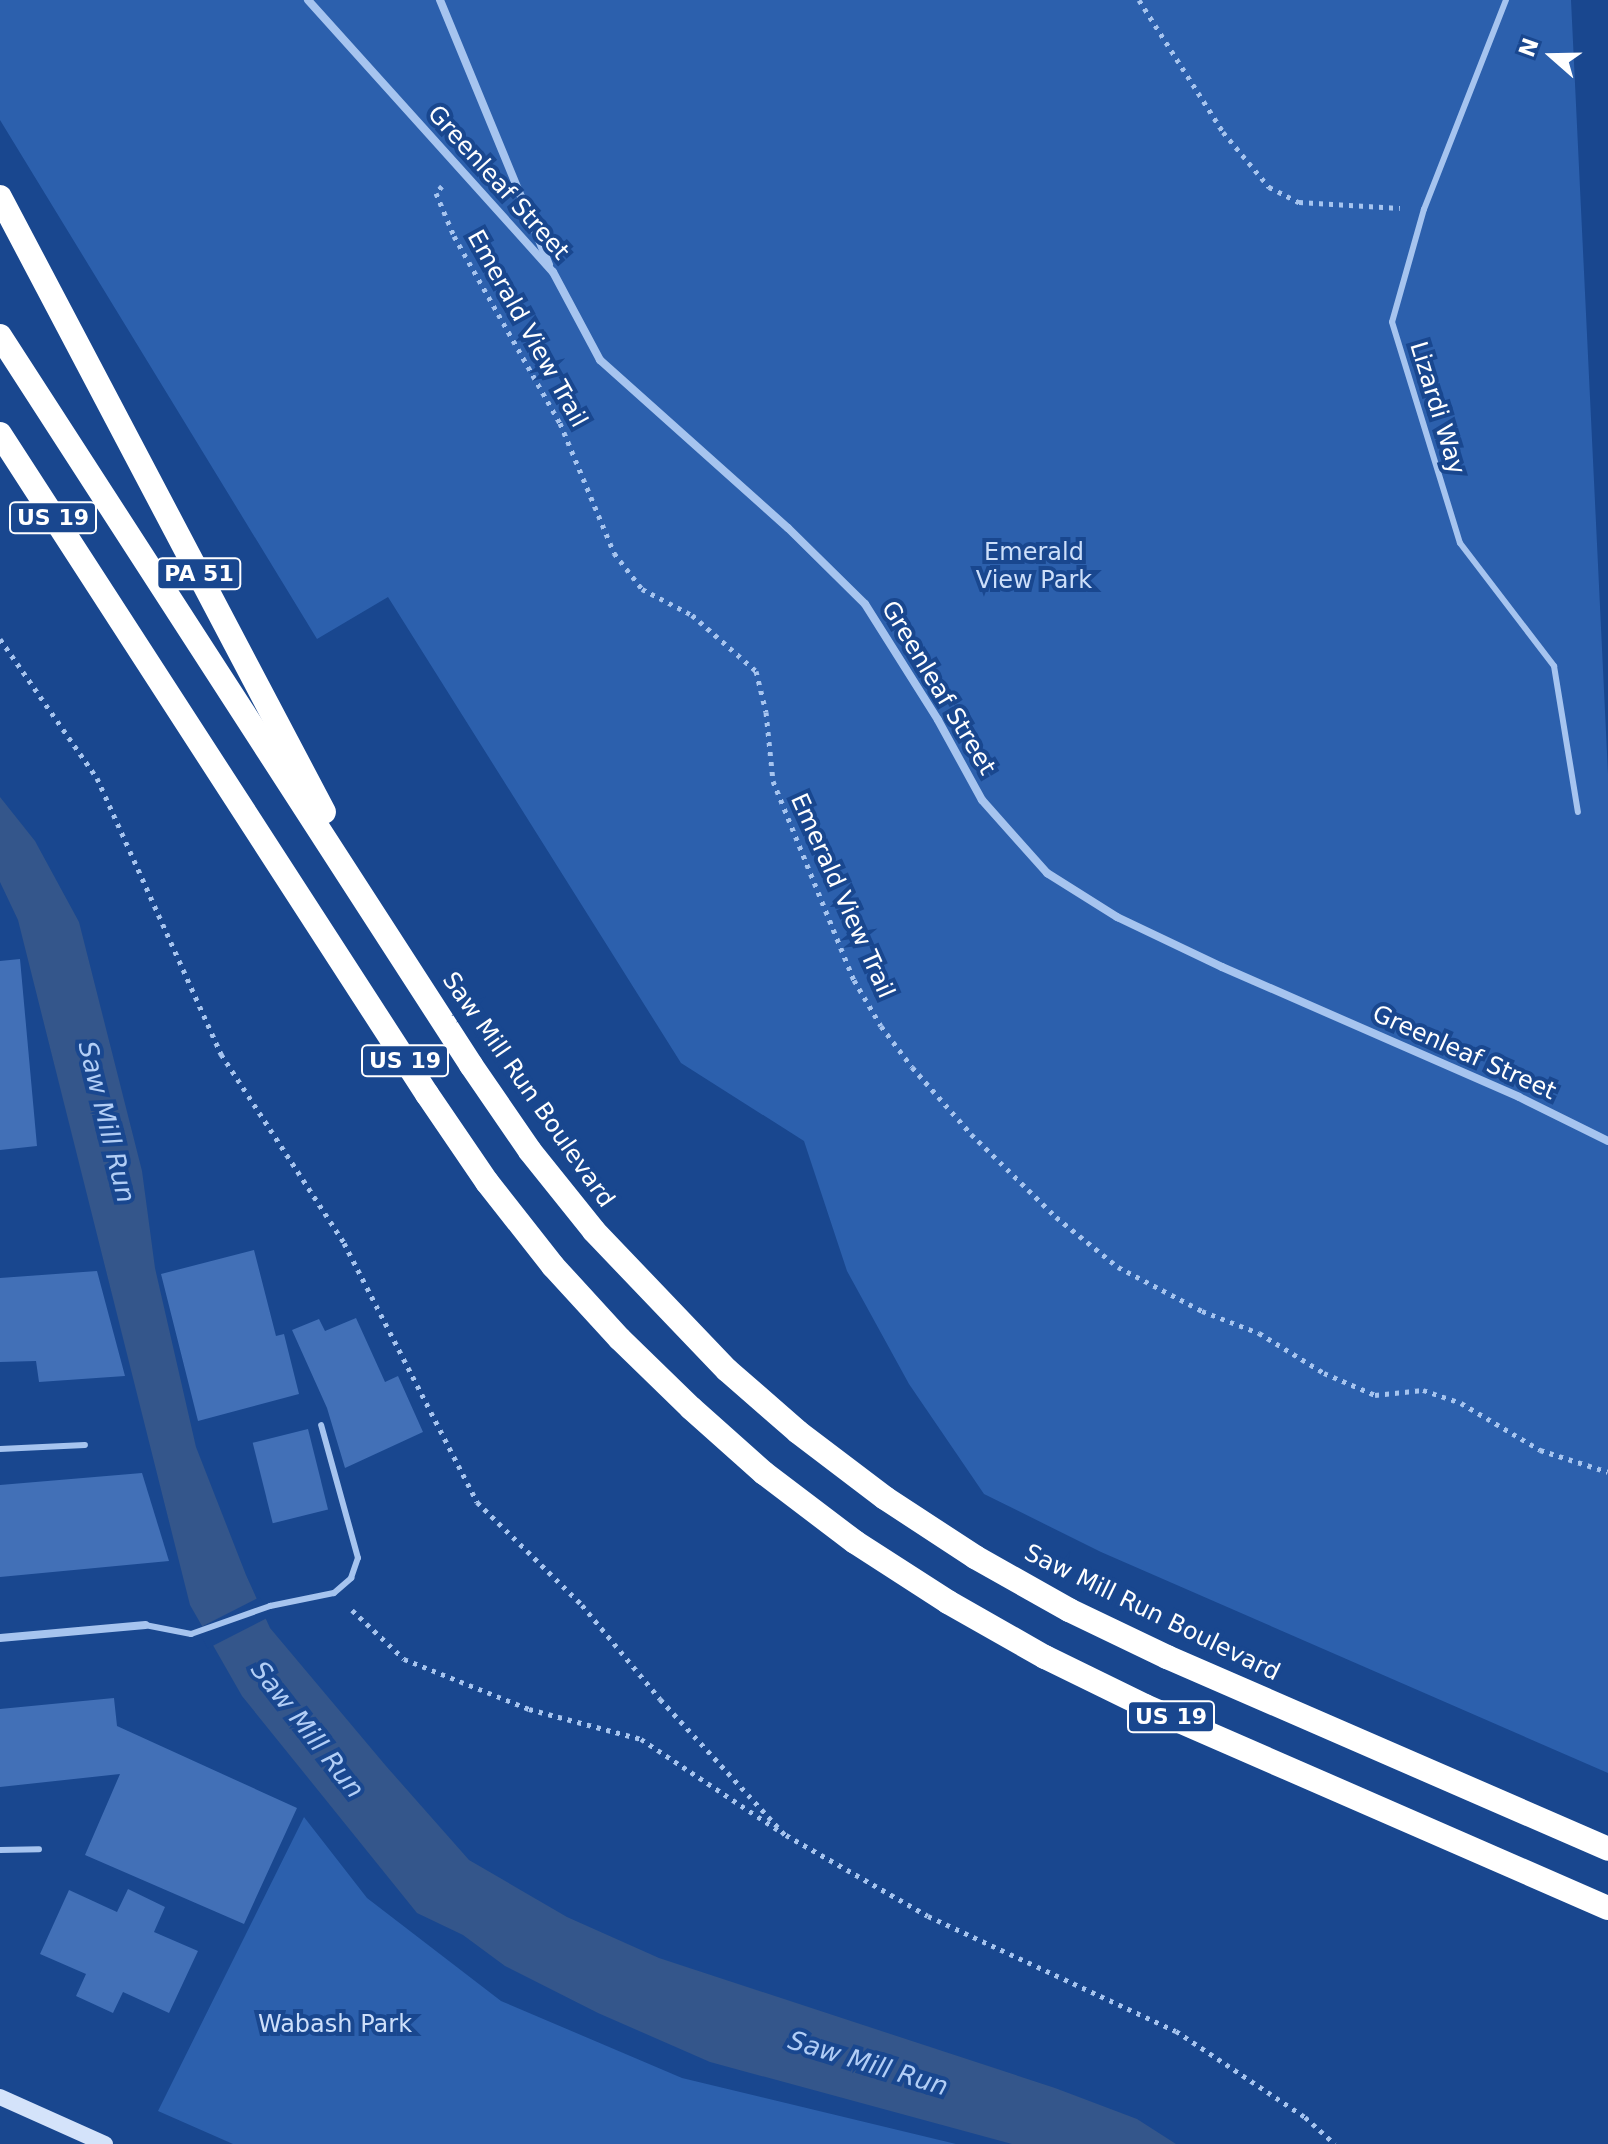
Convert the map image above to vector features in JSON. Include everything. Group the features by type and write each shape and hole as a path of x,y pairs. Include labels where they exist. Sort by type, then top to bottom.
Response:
{"highway":[{"name":"PA 51","path":"0,197 398,952"},
{"name":"Saw Mill Run Boulevard","path":"0,336 530,1151 594,1231 658,1302 727,1370 798,1432 885,1498 975,1557 1069,1610 1167,1657 1608,1849"},
{"name":"US 19","path":"0,434 418,1081 487,1182 553,1266 620,1339 691,1408 764,1473 855,1542 948,1602 1045,1657 1145,1706 1608,1908"}],"main road":[{"path":"0,2097 105,2144"}],"street":[{"name":"Greenleaf Street","path":"308,0 553,272 600,360 788,528 865,604 938,720 982,800 1047,873 1117,917 1222,967 1519,1097 1608,1141"},
{"path":"440,0 553,272"},
{"path":"0,1638 145,1625"}],"lane":[{"name":"Lizardi Way","path":"1506,0 1424,209 1392,322 1460,543 1554,666 1578,812"},
{"path":"145,1625 191,1634 270,1606 334,1593 351,1578 358,1558 321,1425"},
{"path":"0,1449 85,1445"},
{"path":"0,1850 39,1849"}],"path":[{"path":"1139,0 1223,132 1269,187 1299,202 1424,209"},
{"name":"Emerald View Trail","path":"457,168 436,193 454,236 560,423 614,553 642,589 692,615 756,671 766,712 773,781 854,980 881,1026 912,1067 971,1134 1056,1217 1118,1267 1202,1311 1259,1333 1324,1373 1375,1395 1423,1390 1461,1403 1540,1450 1608,1472"},
{"path":"0,639 97,778 221,1054 344,1243 477,1502 582,1605 660,1699 786,1836"},
{"path":"334,1593 404,1659 529,1709 641,1739 786,1836 928,1916 1176,2031 1305,2117 1335,2144"}],"green space":[{"name":"Emerald View Park","path":"0,0 1571,0 1608,774 1608,1773 1101,1552 984,1494 909,1384 847,1271 804,1141 681,1063 388,597 317,639 0,120"},
{"name":"Wabash Park","path":"304,1817 367,1898 501,2001 682,2078 956,2144 233,2144 158,2111"}],"water":[{"name":"Saw Mill Run","path":"0,797 35,841 79,922 142,1171 155,1268 196,1447 246,1575 270,1628 386,1766 469,1860 567,1917 659,1958 1055,2088 1137,2119 1176,2144 1012,2144 710,2062 598,2013 505,1966 463,1935 417,1913 242,1696 190,1605 18,920 0,882"}],"pier":[{"path":"260,1597 270,1617 208,1648 198,1629"}],"building":[{"path":"20,959 37,1146 0,1150 0,961"},
{"path":"254,1250 276,1336 284,1334 299,1394 198,1421 161,1274"},
{"path":"97,1271 125,1376 39,1382 36,1361 0,1362 0,1278"},
{"path":"356,1318 385,1382 398,1376 423,1432 345,1468 327,1408 292,1330 319,1319 325,1331"},
{"path":"308,1429 328,1510 273,1523 253,1443"},
{"path":"142,1473 169,1561 0,1577 0,1485"},
{"path":"114,1698 117,1726 297,1808 244,1924 85,1855 120,1774 0,1787 0,1709"},
{"path":"128,1889 165,1907 154,1932 198,1951 169,2013 123,1992 113,2013 76,1996 86,1974 40,1954 69,1890 117,1912"}]}
